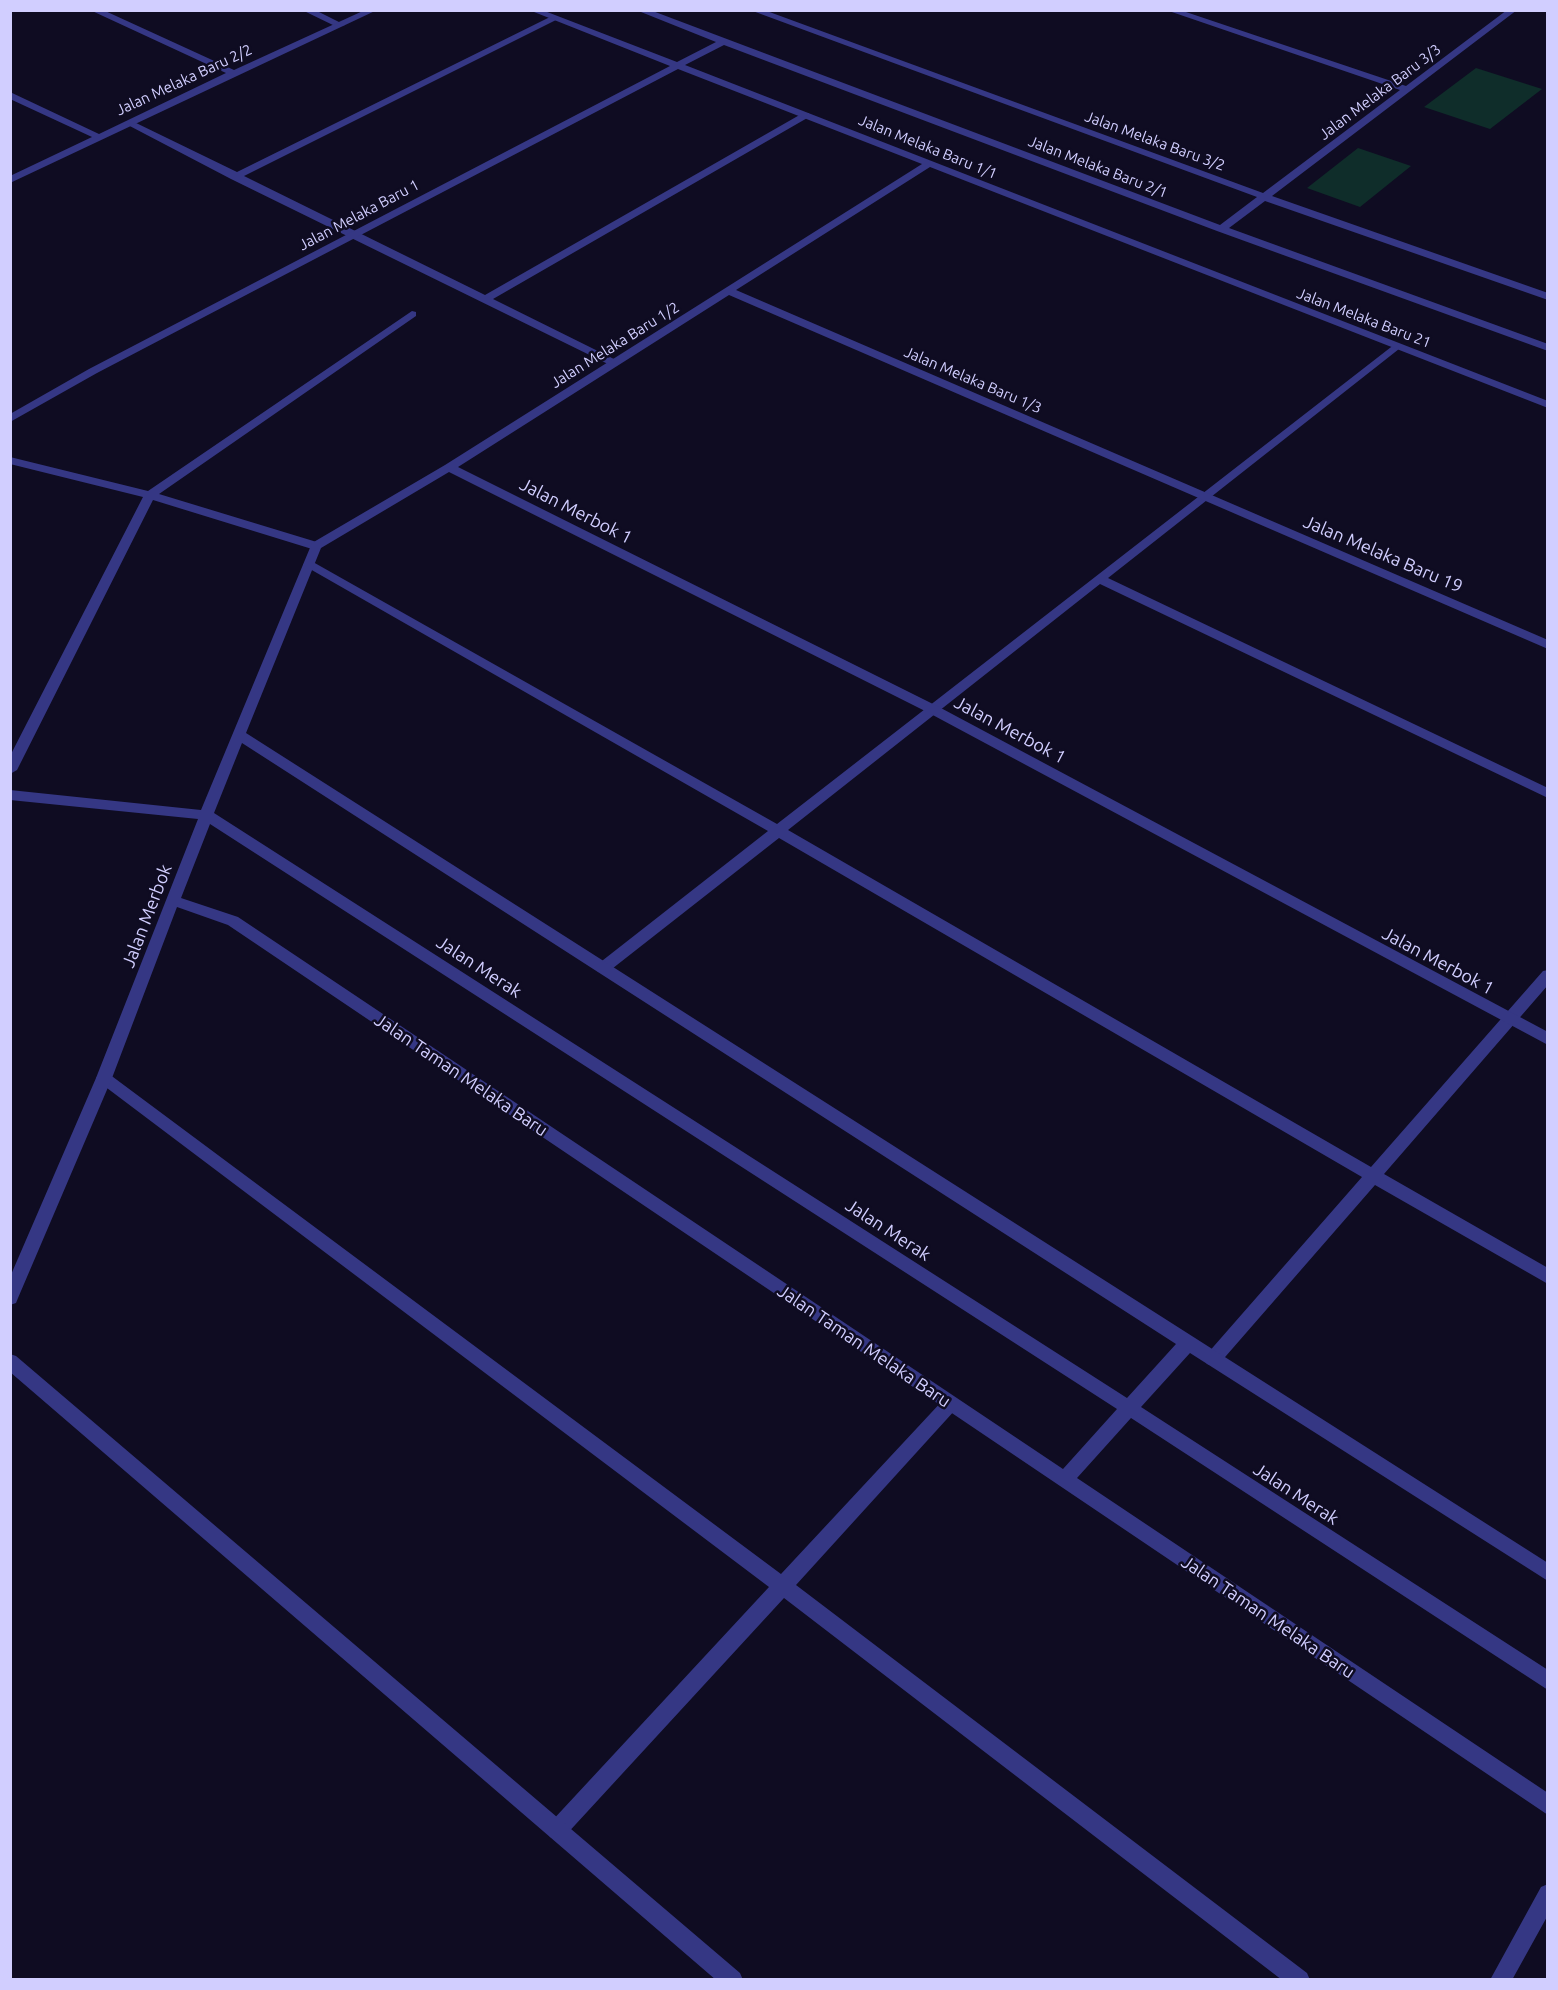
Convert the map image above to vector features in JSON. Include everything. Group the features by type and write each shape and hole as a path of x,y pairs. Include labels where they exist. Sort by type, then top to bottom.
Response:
{"street":[{"path":"94,10 234,73"},
{"path":"306,10 340,25"},
{"name":"Jalan Melaka Baru 2/2","path":"10,180 234,73 373,10"},
{"path":"533,10 676,65"},
{"name":"Jalan Melaka Baru 2/1","path":"640,10 1221,229 1548,348"},
{"name":"Jalan Melaka Baru 3/2","path":"754,10 1265,197 1548,297"},
{"path":"1170,10 1407,90"},
{"name":"Jalan Melaka Baru 3/3","path":"1221,229 1513,10"},
{"path":"235,177 555,18"},
{"name":"Jalan Melaka Baru 1","path":"10,419 93,371 723,42"},
{"name":"Jalan Melaka Baru 1/1","path":"676,65 1169,258"},
{"path":"10,95 99,137"},
{"path":"487,298 807,115"},
{"path":"129,123 235,177 356,233 614,363"},
{"name":"Jalan Melaka Baru 1/2","path":"316,546 449,467 928,164"},
{"name":"Jalan Melaka Baru 21","path":"1169,258 1548,405"},
{"name":"Jalan Melaka Baru 1/3","path":"730,291 1205,496"},
{"path":"10,770 150,495 412,315"},
{"path":"603,968 1395,347"},
{"path":"10,460 150,495 316,546"},
{"name":"Jalan Merbok 1","path":"449,467 934,710 1548,1039"},
{"name":"Jalan Melaka Baru 19","path":"1205,496 1548,645"},
{"name":"Jalan Merbok","path":"10,1298 104,1078 206,815 316,546"},
{"path":"309,565 778,831 1548,1277"},
{"path":"1100,579 1548,794"},
{"path":"239,735 1548,1573"},
{"path":"10,795 206,815"},
{"name":"Jalan Merak","path":"206,815 1548,1681"},
{"name":"Jalan Taman Melaka Baru","path":"174,901 233,921 1548,1805"},
{"path":"1213,1359 1548,975"},
{"path":"104,1078 783,1586 1300,1980"},
{"path":"1064,1480 1188,1343"},
{"path":"10,1361 733,1980"},
{"path":"557,1830 950,1404"},
{"path":"1500,1980 1548,1894"}],"green space":[{"path":"1476,68 1542,89 1490,129 1424,107"},
{"path":"1358,148 1411,166 1360,207 1307,188"}]}
